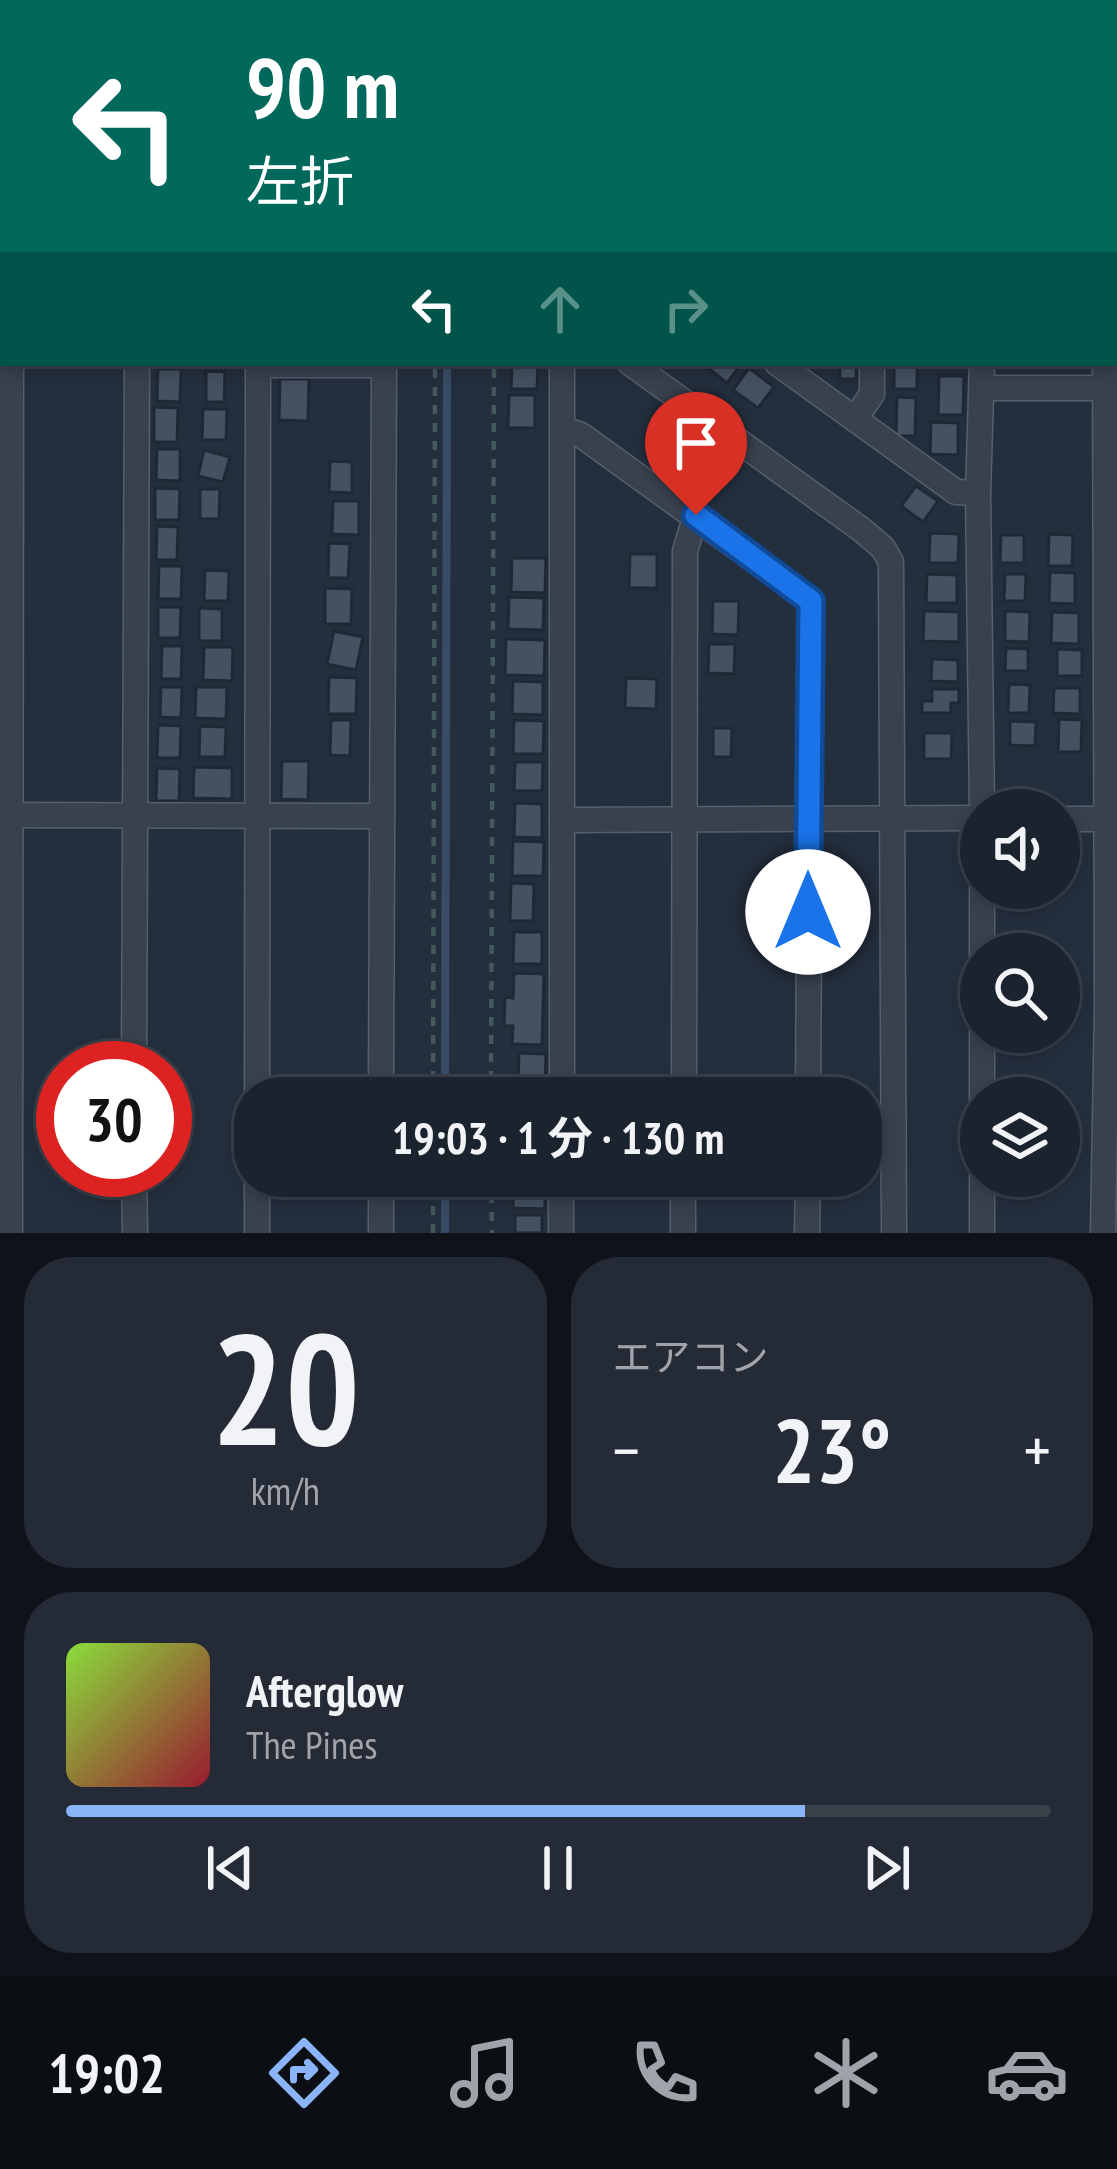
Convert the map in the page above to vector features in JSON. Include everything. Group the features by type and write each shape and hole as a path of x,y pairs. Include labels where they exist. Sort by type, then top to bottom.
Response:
{"street":[{"path":"10,1233 5,815 11,366"},
{"path":"134,1041 137,366"},
{"path":"257,1077 258,366"},
{"path":"381,1077 384,366"},
{"path":"562,366 562,1077"},
{"path":"634,366 883,548 891,562 894,1233"},
{"path":"790,366 956,492 978,493"},
{"path":"855,419 872,394 872,366"},
{"path":"982,789 978,493 982,375 1109,380 1112,1008 1103,1233"},
{"path":"564,429 581,435 696,515 811,601 808,1077"},
{"path":"684,1077 685,551 696,515"},
{"path":"5,815 381,816"},
{"path":"562,820 960,815"},
{"path":"1080,819 1112,819"},
{"path":"134,1197 135,1233"},
{"path":"257,1197 257,1233"},
{"path":"380,1233 381,1197"},
{"path":"561,1197 561,1233"},
{"path":"683,1197 683,1233"},
{"path":"808,1197 808,1233"},
{"path":"982,1197 982,1233"}],"path":[{"path":"434,1077 435,366"},
{"path":"491,1077 494,366"},
{"path":"433,1197 433,1233"},
{"path":"491,1197 492,1233"}],"building":[{"path":"512,366 538,366 537,389 511,389"},
{"path":"709,366 740,366 727,383"},
{"path":"856,366 856,379 840,379 840,367 828,367"},
{"path":"894,366 917,366 917,389 894,389"},
{"path":"749,368 774,387 758,408 733,390"},
{"path":"158,369 181,369 180,402 157,401"},
{"path":"206,371 225,372 224,402 206,402"},
{"path":"939,376 964,376 963,415 938,415"},
{"path":"280,379 309,379 308,421 279,420"},
{"path":"509,395 535,395 535,428 508,428"},
{"path":"897,397 916,398 915,436 896,436"},
{"path":"154,407 178,408 177,442 154,442"},
{"path":"203,409 227,409 226,440 202,440"},
{"path":"931,422 958,423 958,455 930,454"},
{"path":"157,449 180,449 180,481 156,480"},
{"path":"204,450 230,457 223,482 198,476"},
{"path":"330,461 352,462 352,493 329,492"},
{"path":"916,486 938,501 923,522 901,506"},
{"path":"155,488 180,489 179,520 155,520"},
{"path":"200,489 220,489 219,519 200,519"},
{"path":"333,501 359,501 359,535 332,534"},
{"path":"157,526 178,527 177,560 156,560"},
{"path":"930,533 959,534 958,563 929,563"},
{"path":"1049,534 1073,535 1072,566 1048,566"},
{"path":"1001,535 1024,535 1024,563 1000,563"},
{"path":"329,543 350,544 348,578 328,578"},
{"path":"630,554 657,554 657,588 629,588"},
{"path":"512,558 546,558 545,593 511,592"},
{"path":"159,566 182,566 181,599 158,599"},
{"path":"205,570 229,571 228,601 204,601"},
{"path":"1050,572 1075,573 1075,604 1049,603"},
{"path":"927,574 957,575 957,603 926,603"},
{"path":"1005,574 1026,574 1025,601 1004,601"},
{"path":"325,588 352,589 351,624 325,624"},
{"path":"509,597 544,598 543,630 508,629"},
{"path":"713,601 739,601 738,635 712,634"},
{"path":"158,607 181,607 180,638 158,638"},
{"path":"199,608 222,609 222,641 199,641"},
{"path":"924,611 959,612 959,642 923,641"},
{"path":"1005,611 1030,612 1029,642 1005,641"},
{"path":"1052,612 1079,613 1079,644 1051,643"},
{"path":"334,631 363,637 356,670 327,664"},
{"path":"506,639 545,640 544,676 505,675"},
{"path":"709,644 735,644 734,674 708,673"},
{"path":"162,646 182,646 181,679 161,679"},
{"path":"204,647 233,647 232,681 203,680"},
{"path":"1006,648 1028,649 1028,671 1005,671"},
{"path":"1057,649 1082,650 1082,676 1057,676"},
{"path":"932,659 958,660 958,682 931,681"},
{"path":"329,677 357,678 356,714 328,714"},
{"path":"626,678 657,679 656,709 625,708"},
{"path":"513,681 543,682 543,715 512,714"},
{"path":"1009,684 1030,685 1029,713 1008,713"},
{"path":"161,687 182,687 181,718 160,717"},
{"path":"196,687 227,687 226,719 195,718"},
{"path":"1054,688 1080,688 1080,714 1053,713"},
{"path":"932,689 959,689 959,703 951,703 951,713 922,713 922,701 932,701"},
{"path":"1059,719 1082,720 1081,752 1058,752"},
{"path":"331,720 351,720 350,756 330,755"},
{"path":"514,720 544,721 543,754 513,754"},
{"path":"1010,721 1036,722 1035,746 1010,745"},
{"path":"158,725 181,726 180,758 157,758"},
{"path":"200,726 226,727 225,757 199,757"},
{"path":"713,728 732,728 731,757 713,757"},
{"path":"924,733 952,733 951,759 924,759"},
{"path":"282,761 309,761 308,800 281,799"},
{"path":"515,762 543,762 542,791 514,791"},
{"path":"194,767 232,768 232,799 193,798"},
{"path":"157,768 180,769 179,801 156,801"},
{"path":"515,803 542,804 542,838 514,837"},
{"path":"513,841 544,842 543,876 512,876"},
{"path":"511,883 534,884 533,921 510,921"},
{"path":"514,932 542,932 542,964 513,964"},
{"path":"514,973 544,974 542,1045 512,1044 513,1026 504,1026 505,997 513,998"},
{"path":"519,1053 546,1054 545,1077 518,1077"},
{"path":"513,1197 545,1197 545,1209 513,1208"},
{"path":"515,1215 542,1215 542,1233 515,1233"}],"waterway":[{"path":"445,1077 447,366"},
{"path":"445,1197 445,1233"}],"route":[{"path":"696,515 811,601 808,912"}]}
